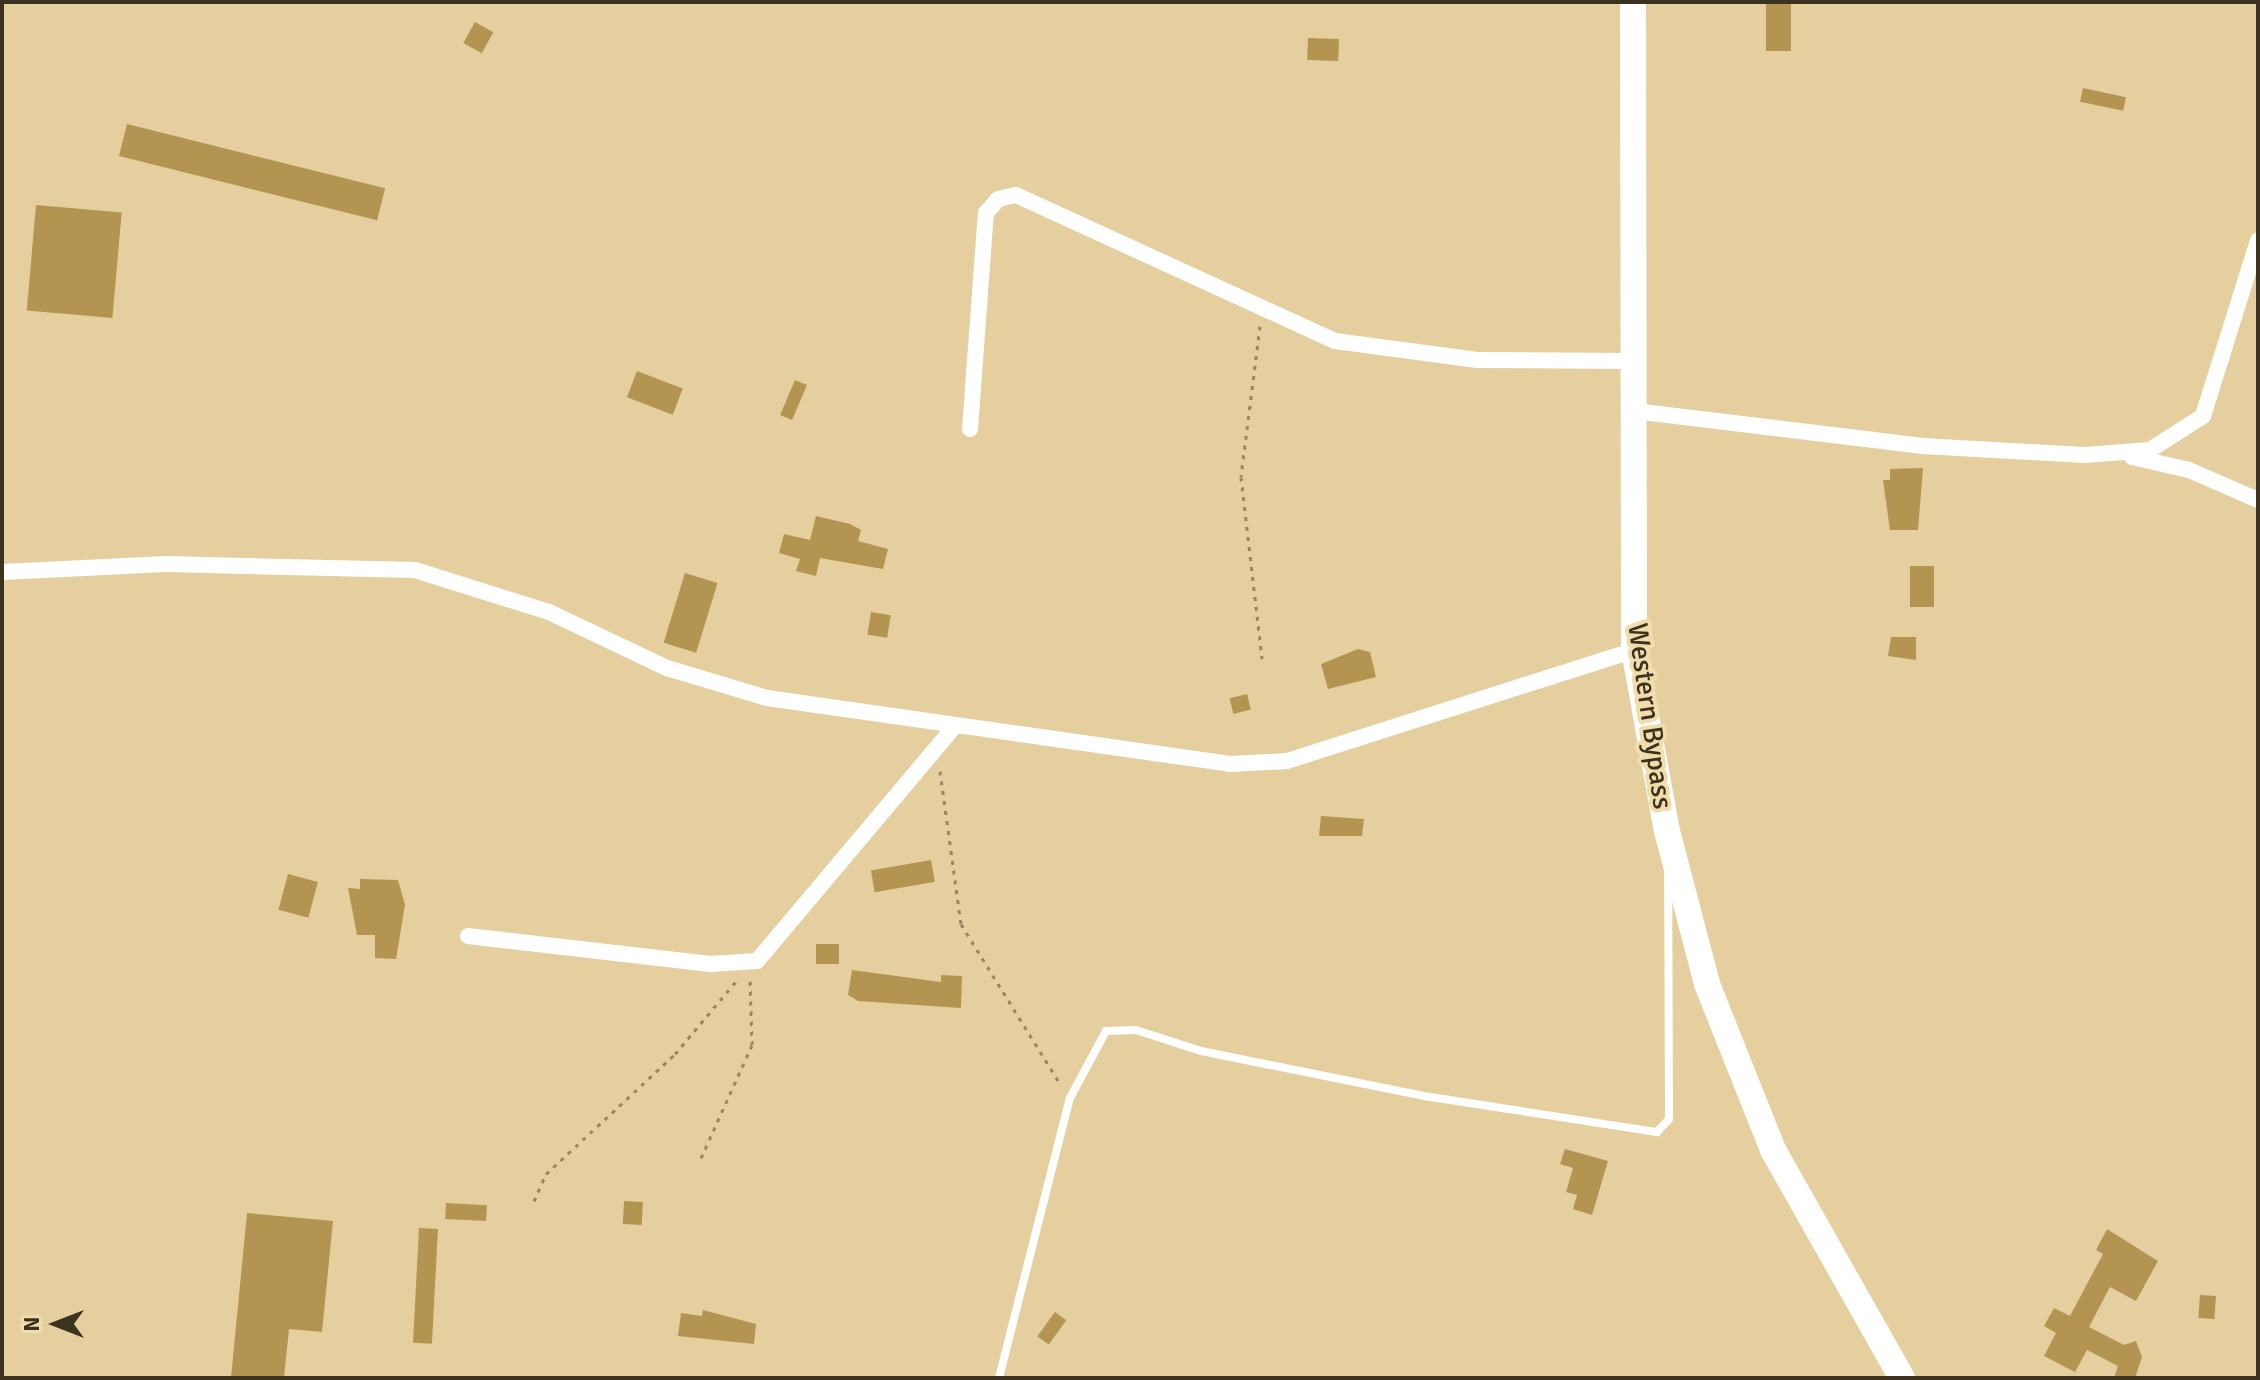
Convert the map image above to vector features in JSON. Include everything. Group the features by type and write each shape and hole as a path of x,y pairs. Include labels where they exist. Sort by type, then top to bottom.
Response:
{"main road":[{"name":"Western Bypass","path":"1633,2 1634,650 1667,831 1707,984 1773,1150 1902,1378"}],"street":[{"path":"970,429 986,213 998,199 1034,199 1262,310 1335,341 1403,354 1635,361"},
{"path":"2124,455 2150,450 2203,416 2258,240"},
{"path":"1634,411 1923,446 2124,455 2189,470 2258,500"},
{"path":"2,572 166,564 415,570 549,612 711,683 955,726 1230,764 1287,761 1634,650"},
{"path":"468,936 748,964 770,950 955,726"}],"lane":[{"path":"999,1378 1070,1098 1093,1043 1106,1031 1136,1030 1201,1051 1371,1085 1657,1132 1669,1119 1667,831"}],"path":[{"path":"1262,310 1241,477 1262,659"},
{"path":"936,749 961,924 1070,1098"},
{"path":"701,1158 752,1045 748,964"},
{"path":"534,1201 546,1174 685,1044 748,964"}],"building":[{"path":"1766,2 1791,2 1791,51 1766,51"},
{"path":"475,22 493,32 482,53 463,43"},
{"path":"1308,38 1339,39 1338,61 1307,60"},
{"path":"2083,88 2126,97 2123,111 2080,102"},
{"path":"127,124 385,188 377,220 119,156"},
{"path":"36,205 122,212 112,318 27,311"},
{"path":"637,371 683,389 673,415 627,397"},
{"path":"795,380 807,385 792,420 780,415"},
{"path":"1923,468 1918,530 1890,530 1883,480 1890,480 1890,469"},
{"path":"816,516 850,524 861,530 858,541 888,549 883,569 820,558 816,576 796,571 800,559 779,553 784,534 810,540"},
{"path":"1910,566 1934,566 1934,607 1910,607"},
{"path":"685,573 718,583 696,653 664,643"},
{"path":"871,612 891,615 887,638 867,635"},
{"path":"1891,637 1916,637 1916,660 1888,656"},
{"path":"1358,649 1370,652 1376,677 1328,689 1321,664"},
{"path":"1247,694 1251,710 1233,714 1230,698"},
{"path":"1321,816 1364,819 1362,836 1319,836"},
{"path":"931,860 935,882 875,892 871,871"},
{"path":"288,874 318,882 308,918 278,910"},
{"path":"360,879 398,880 405,905 396,959 375,958 375,935 357,935 348,888 360,889"},
{"path":"816,944 839,944 839,964 816,964"},
{"path":"852,970 941,982 941,975 962,976 961,1008 858,1001 848,995"},
{"path":"1565,1149 1608,1161 1592,1215 1573,1209 1577,1195 1566,1192 1573,1168 1560,1164"},
{"path":"624,1201 643,1202 642,1225 623,1224"},
{"path":"446,1203 487,1205 486,1221 445,1219"},
{"path":"247,1213 333,1221 322,1332 289,1329 284,1378 231,1378"},
{"path":"419,1228 438,1229 432,1344 413,1343"},
{"path":"2107,1229 2158,1261 2136,1301 2110,1287 2089,1327 2124,1345 2136,1341 2142,1357 2135,1378 2114,1378 2118,1366 2087,1350 2075,1372 2044,1356 2056,1333 2044,1326 2054,1308 2070,1316 2103,1254 2096,1250"},
{"path":"2200,1295 2216,1296 2214,1319 2198,1318"},
{"path":"703,1310 756,1324 754,1344 678,1336 681,1313 702,1316"},
{"path":"1055,1312 1066,1320 1049,1344 1037,1336"}]}
